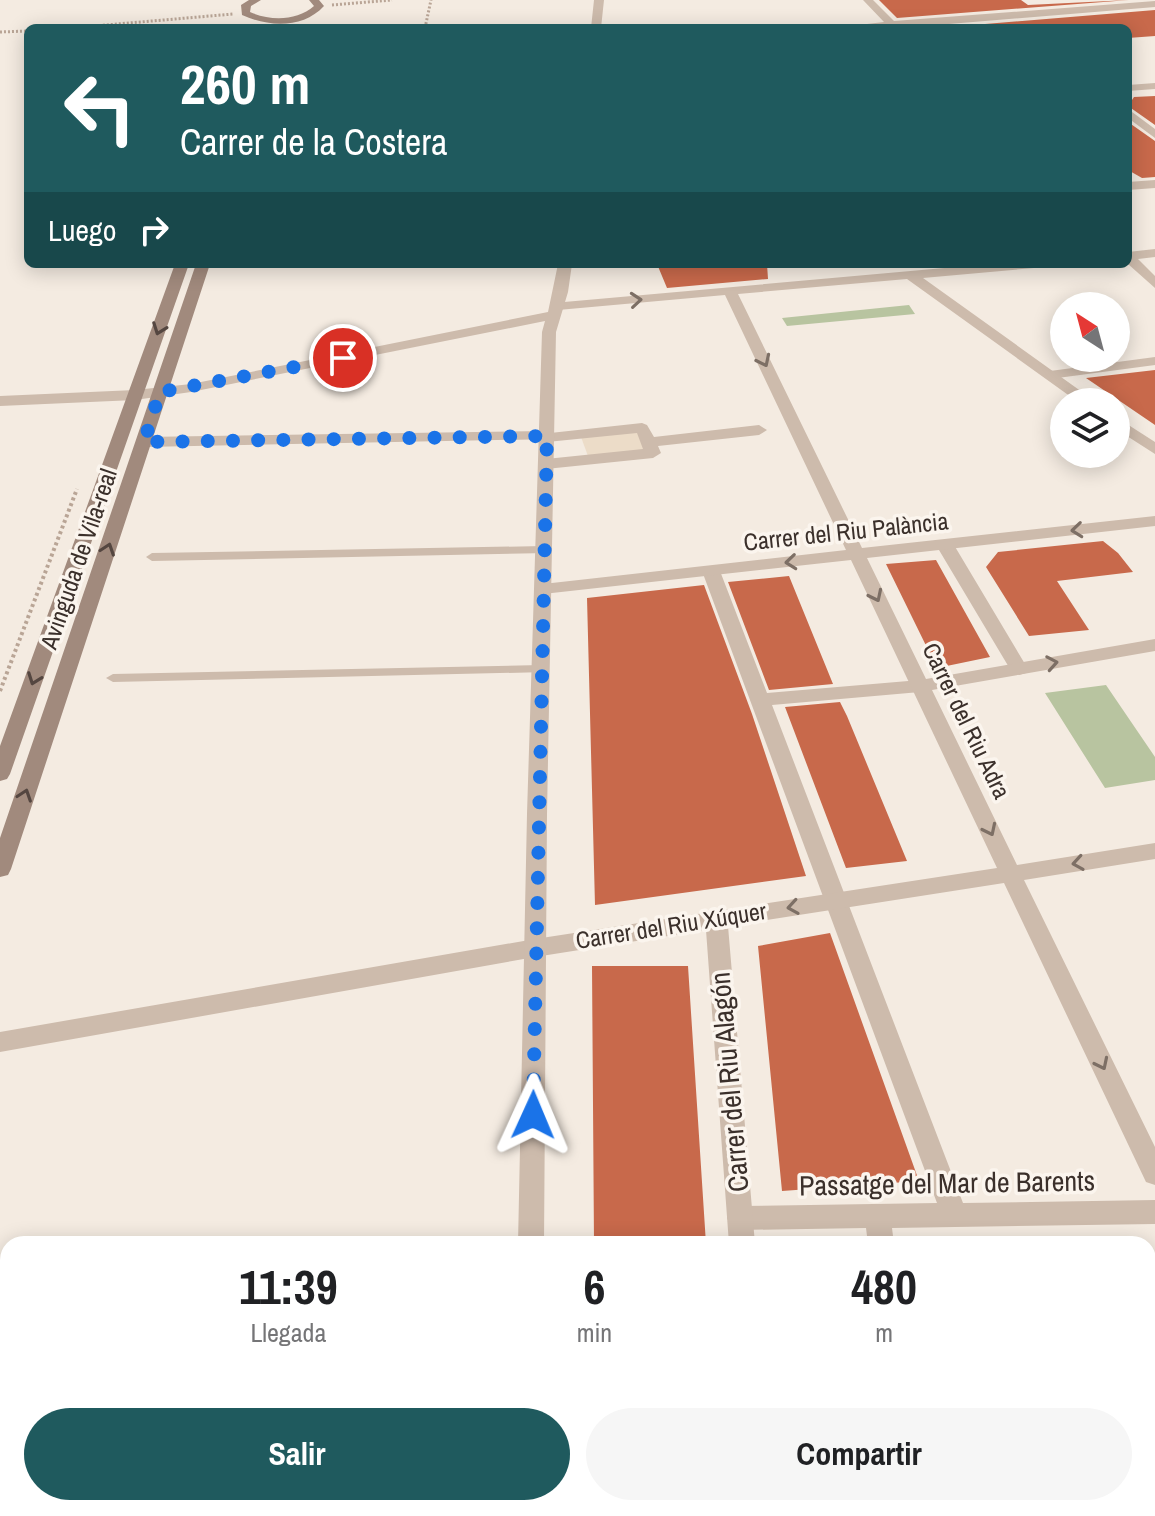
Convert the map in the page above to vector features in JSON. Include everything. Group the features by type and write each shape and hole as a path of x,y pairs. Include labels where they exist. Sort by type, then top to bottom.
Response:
{"main road":[{"path":"256,0 246,5 245,13 264,24 312,13 316,3"},
{"path":"288,24 295,19"},
{"name":"Avinguda de Vila-real","path":"0,774 181,268"},
{"name":"Avinguda de Vila-real","path":"0,869 202,268"}],"street":[{"path":"596,24 599,0"},
{"path":"868,0 892,24"},
{"path":"996,0 1024,24"},
{"path":"1034,0 1059,20"},
{"path":"916,24 1126,3 1155,4"},
{"path":"1132,115 1155,135"},
{"path":"1132,185 1155,184"},
{"path":"1132,256 1155,253"},
{"path":"1132,260 1155,284"},
{"path":"531,1236 549,332 564,268"},
{"path":"0,401 160,392 556,311 730,291 989,268"},
{"path":"910,275 1068,388"},
{"name":"Carrer del Riu Adra","path":"730,291 1155,1174"},
{"path":"1050,375 1155,361"},
{"path":"144,442 547,436 642,428 653,453 546,464"},
{"path":"648,442 759,430"},
{"path":"1130,432 1155,449"},
{"name":"Carrer del Riu Palància","path":"543,589 1155,521"},
{"path":"945,545 1019,669"},
{"path":"711,571 955,1215"},
{"path":"760,700 920,686 1155,645"},
{"name":"Carrer del Riu Xúquer","path":"0,1042 535,948 1155,851"},
{"name":"Carrer del Riu Alagón","path":"716,919 741,1231"},
{"name":"Passatge del Mar de Barents","path":"741,1231 877,1216 1155,1212"},
{"path":"877,1216 880,1236"}],"lane":[{"path":"152,557 544,550"},
{"path":"113,678 541,669"}],"path":[{"path":"316,3 392,0"},
{"path":"426,24 431,0"},
{"path":"117,24 245,13"},
{"path":"0,32 24,31"}],"green space":[{"path":"909,305 915,314 787,326 782,318"},
{"path":"1106,685 1155,757 1155,780 1105,788 1045,693"}],"shaded area":[{"path":"637,431 645,450 588,456 581,437"}],"building":[{"path":"879,0 1021,0 1028,5 1129,0 897,18"},
{"path":"1155,10 1155,36 1132,38 1132,24 985,24"},
{"path":"1155,96 1155,125 1132,109 1134,97"},
{"path":"1132,125 1155,141 1155,177 1142,178 1132,172"},
{"path":"659,268 767,268 768,279 667,288"},
{"path":"1155,370 1155,425 1130,408 1130,388 1101,388 1086,378"},
{"path":"1103,541 1118,553 1133,572 1057,581 1089,630 1029,636 986,567 998,552"},
{"path":"936,560 990,657 937,668 886,564"},
{"path":"789,576 833,684 769,690 728,582"},
{"path":"704,585 752,714 806,876 595,905 587,598"},
{"path":"840,702 907,861 846,868 785,707"},
{"path":"830,933 919,1181 782,1191 758,946"},
{"path":"592,966 688,966 705,1236 594,1236"}],"route":[{"path":"343,358 160,392 144,442 547,436 533,1115"}]}
